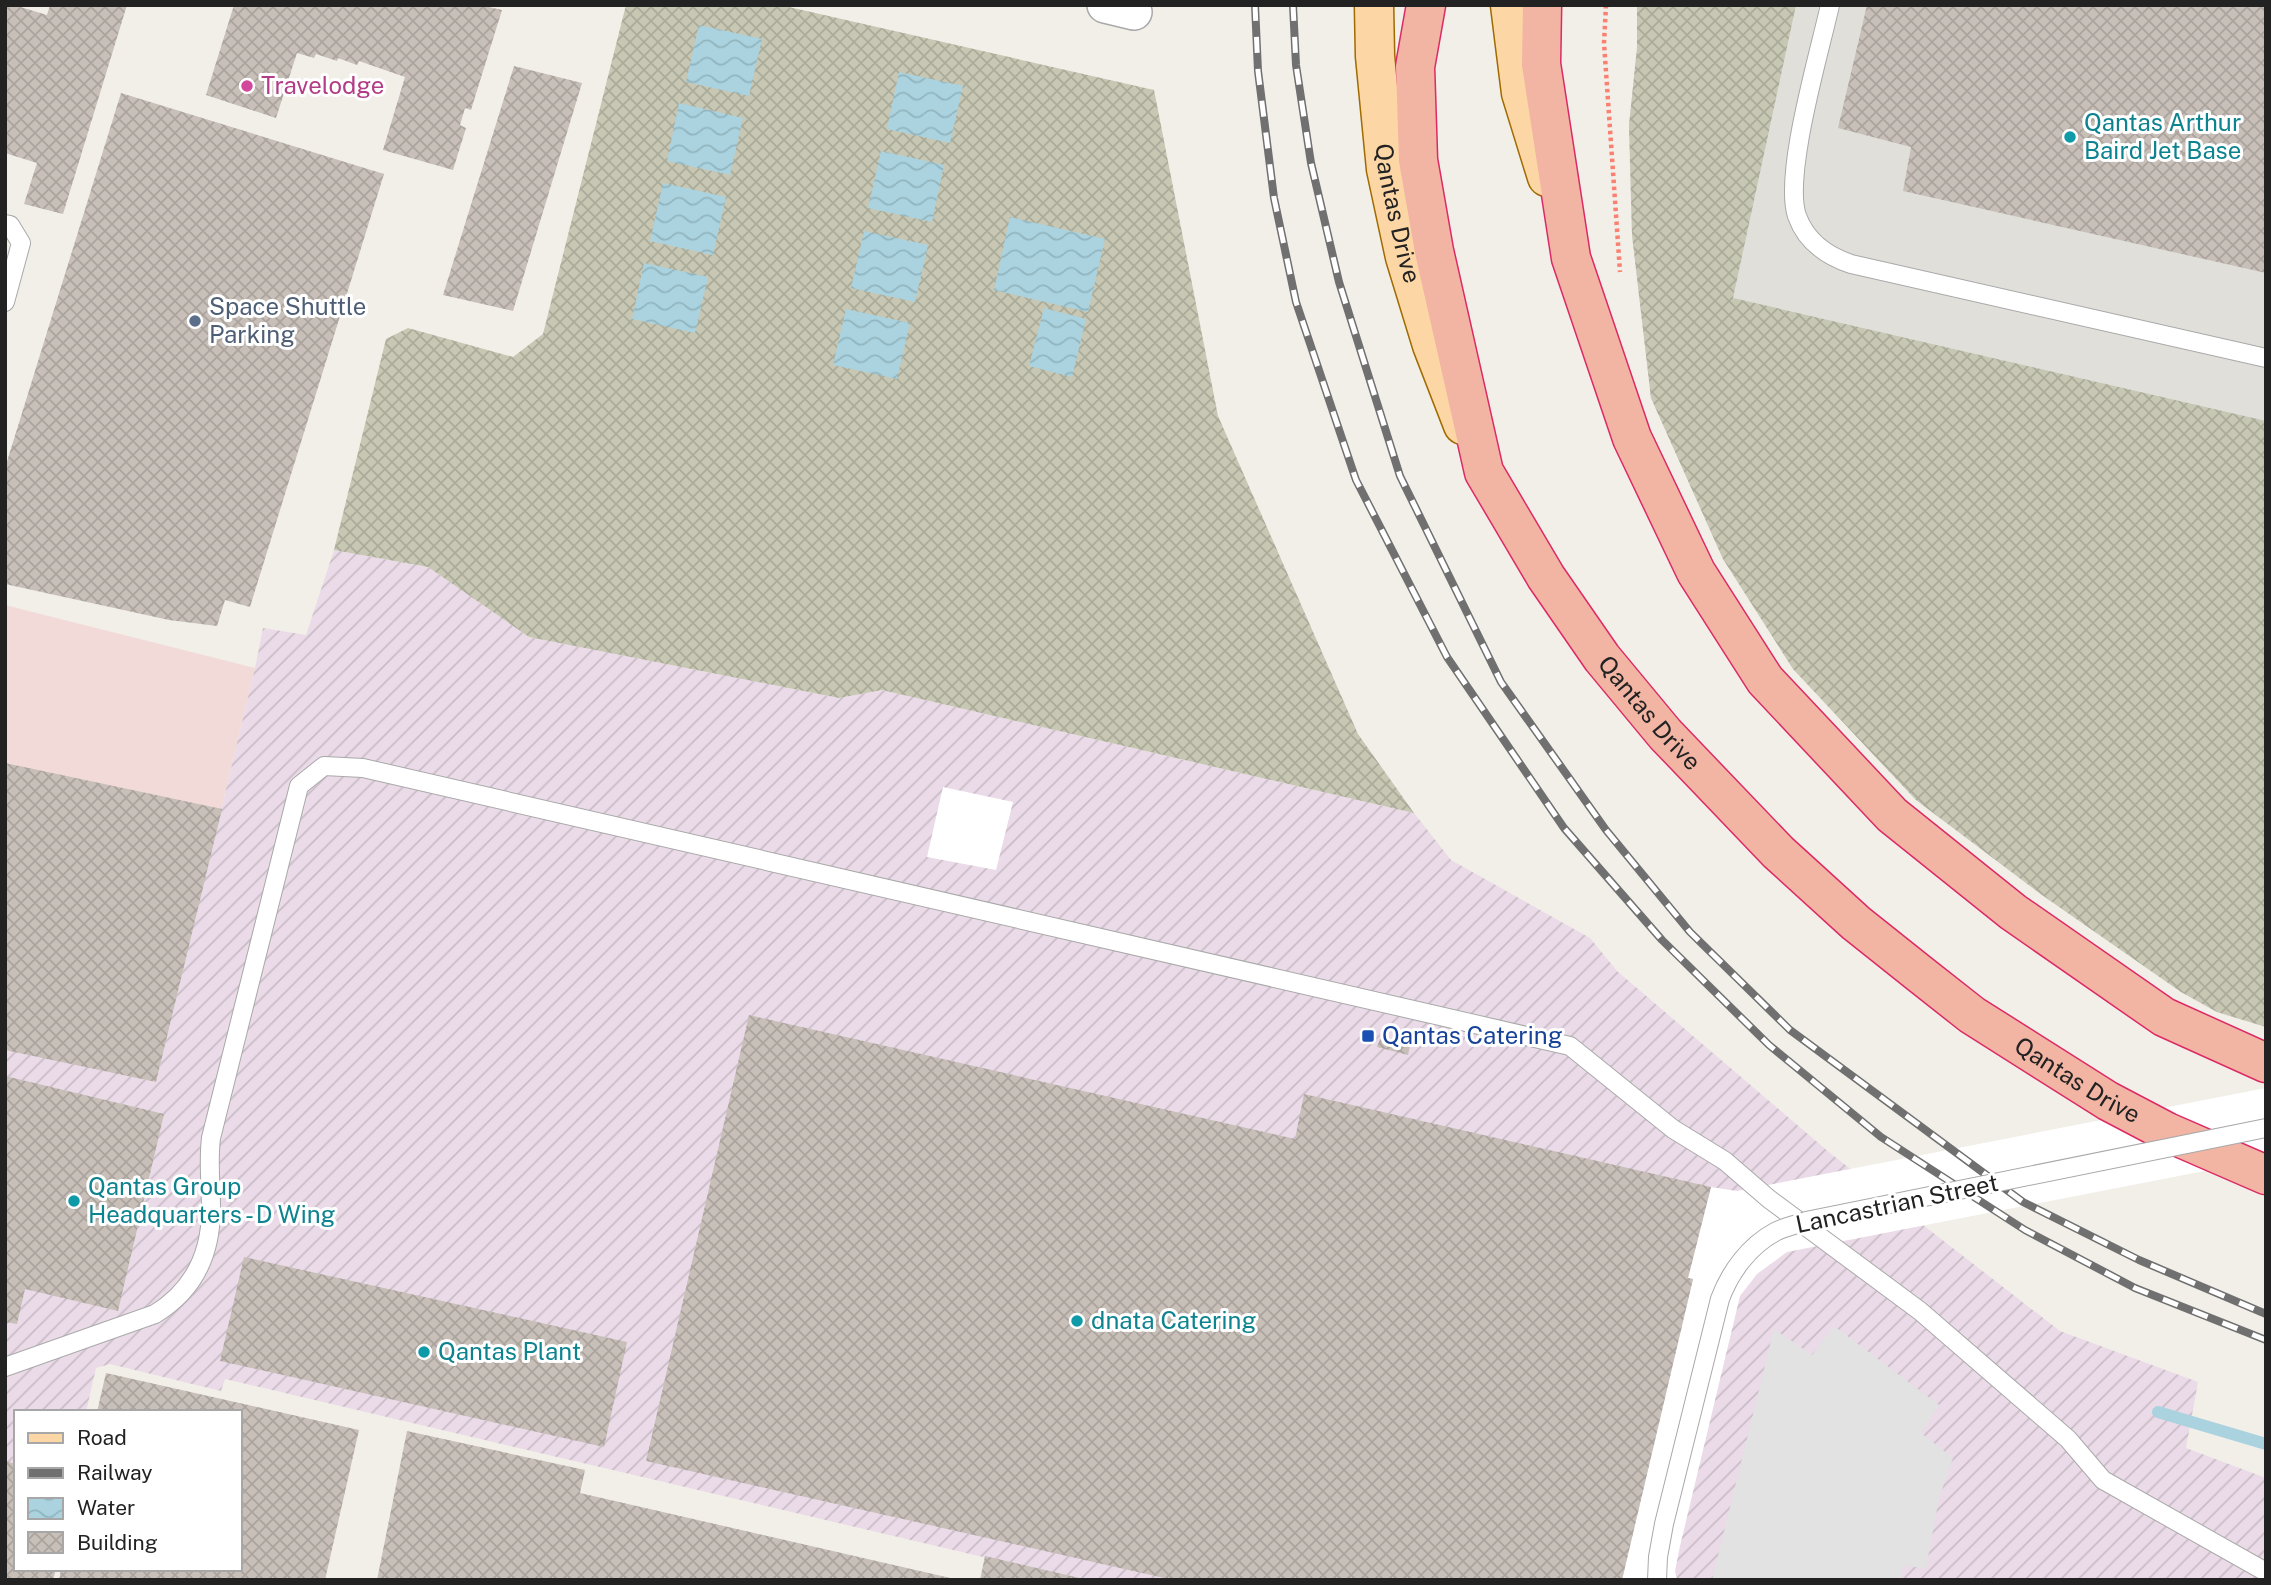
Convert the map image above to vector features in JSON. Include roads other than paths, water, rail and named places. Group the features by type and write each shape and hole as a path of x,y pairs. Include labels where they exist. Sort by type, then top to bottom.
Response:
{"highway":[{"path":"1426,5 1415,67 1418,160 1434,251 1484,472"},
{"path":"1542,5 1541,64 1571,258 1632,438 1696,572 1765,680 1892,814 2013,912 2164,1017 2266,1063"},
{"name":"Qantas Drive","path":"1484,472 1553,587 1602,658 1665,734 1769,843 1846,914 1972,1014 2108,1101 2167,1132 2266,1175"}],"main road":[{"name":"Qantas Drive","path":"1374,5 1375,56 1386,169 1405,257 1440,368 1484,472"},
{"path":"1510,5 1521,93 1571,258"}],"lane":[{"path":"1830,5 1799,139 1794,189 1796,214 1817,246 1851,264 2266,358"},
{"path":"5,224 10,225 21,243 5,302"},
{"path":"5,1367 155,1314 183,1294 191,1283 198,1271 210,1230 208,1174 211,1138 299,786 324,766 363,768 1570,1046 1673,1129 1725,1161 1769,1199 1920,1311 2068,1439 2104,1480 2266,1572"},
{"name":"Lancastrian Street","path":"1657,1580 1664,1524 1720,1299 1735,1269 1759,1243 1775,1232 1806,1221 2266,1128"}],"water":[{"path":"699,25 762,39 749,96 686,82"},
{"path":"899,72 963,86 950,143 887,129"},
{"path":"679,103 743,118 730,175 667,161"},
{"path":"881,151 944,165 932,222 868,208"},
{"path":"663,183 726,197 713,255 650,241"},
{"path":"1010,217 1105,239 1088,312 994,290"},
{"path":"864,231 928,245 915,302 851,288"},
{"path":"644,263 708,277 695,333 632,319"},
{"path":"1044,308 1086,319 1072,377 1029,366"},
{"path":"846,309 910,323 897,379 833,365"}],"waterway":[{"path":"2158,1412 2266,1444"}],"railway":[{"path":"1255,5 1258,71 1274,198 1296,302 1356,480 1447,657 1564,828 1662,940 1769,1045 1881,1137 2025,1230 2135,1288 2266,1340"},
{"path":"1293,5 1296,65 1311,163 1339,282 1400,476 1501,682 1606,830 1690,932 1790,1030 2023,1202 2139,1260 2266,1314"}],"place":[{"name":"Travelodge","path":"247,86"},
{"name":"Qantas Arthur Baird Jet Base","path":"2070,137"},
{"name":"Space Shuttle Parking","path":"195,321"},
{"name":"Qantas Catering","path":"1368,1036"},
{"name":"Qantas Group Headquarters - D Wing","path":"74,1201"},
{"name":"dnata Catering","path":"1077,1321"},
{"name":"Qantas Plant","path":"424,1352"}]}
